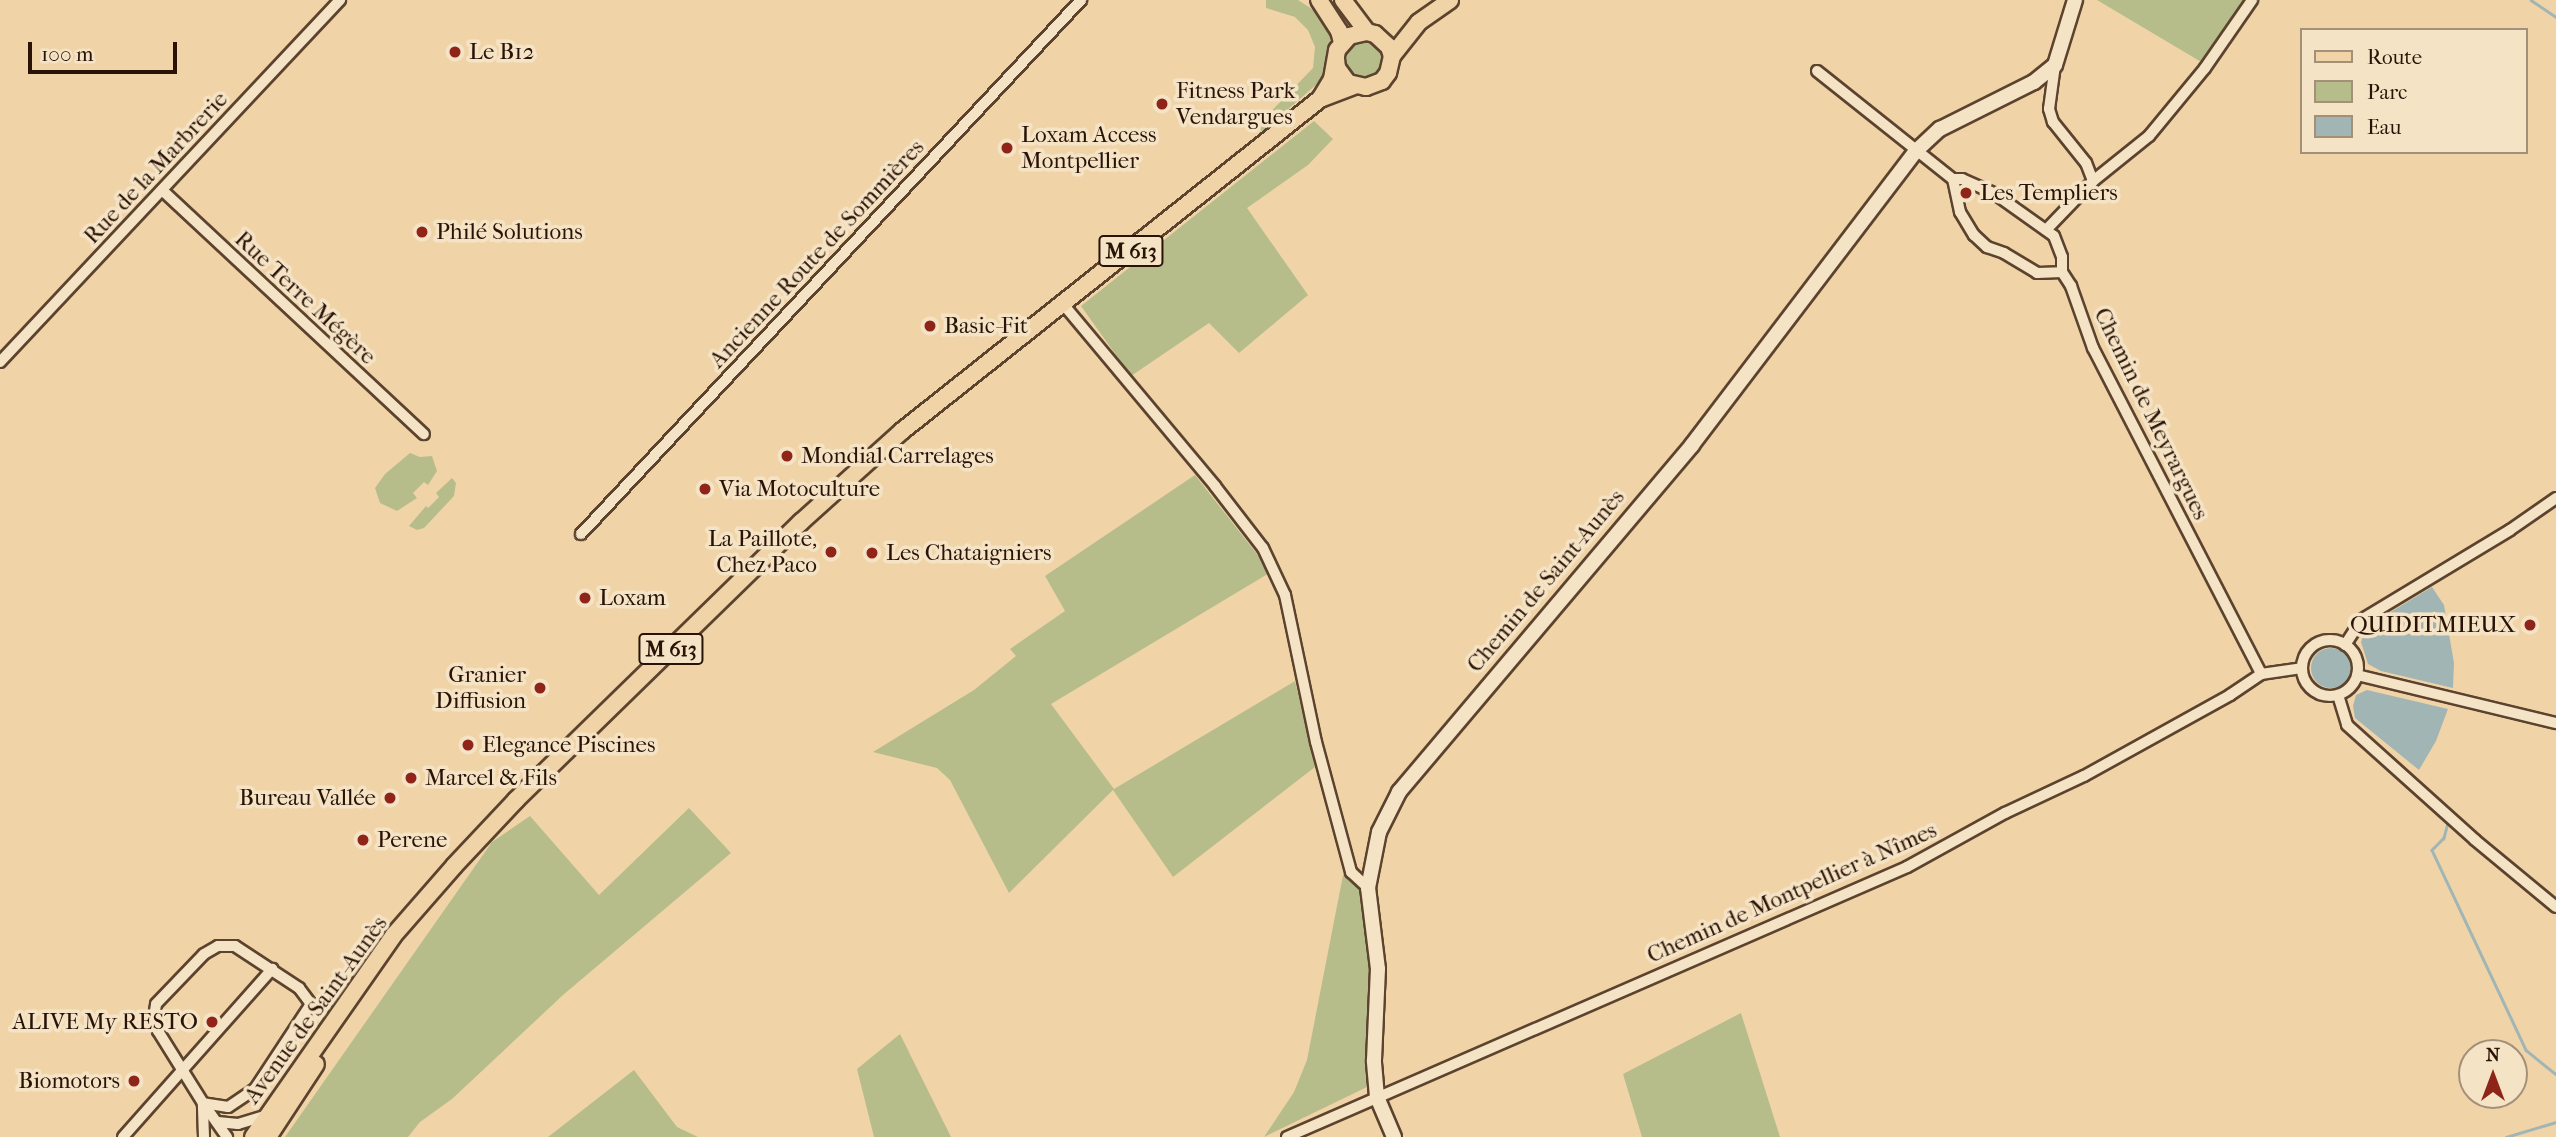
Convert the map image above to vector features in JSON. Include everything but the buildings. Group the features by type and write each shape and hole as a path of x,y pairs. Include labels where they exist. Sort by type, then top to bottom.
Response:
{"main road":[{"path":"1319,0 1339,31 1342,42"},
{"path":"1343,0 1371,33 1389,47 1392,55"},
{"path":"1419,22 1392,55 1388,73 1382,80 1366,88 1354,86 1341,76 1336,59 1342,42 1349,36 1390,33 1419,22 1450,0"},
{"name":"Avenue de Saint-Aunès","path":"1320,99 1332,79 1336,59"},
{"name":"Avenue de Saint-Aunès","path":"253,1137 393,936 516,800 801,522 902,431 1320,99 1354,86"},
{"name":"Avenue de Saint-Aunès","path":"268,1137 418,910"}],"street":[{"name":"Rue de la Marbrerie","path":"0,362 4,352 162,190 340,0"},
{"name":"Ancienne Route de Sommières","path":"581,534 1081,0"},
{"path":"2075,0 2055,65 2049,108 2053,122 2086,163 2093,181"},
{"path":"2046,230 2093,181 2149,136 2205,68 2252,0"},
{"name":"Chemin de Saint-Aunès","path":"1390,1135 1377,1097 1374,1060 1378,969 1368,888 1379,832 1399,792 1692,445 1916,151 1940,130 2034,82 2055,65"},
{"name":"Chemin de Meyrargues","path":"1817,71 1953,178 1962,179 1995,194 2046,230 2060,248 2062,272 2071,286 2093,348 2261,674"},
{"path":"1953,178 1960,212 1974,236 1987,247 2004,253 2037,272 2062,272"},
{"name":"Rue Terre Mégère","path":"162,190 424,434"},
{"path":"1063,304 1264,548 1285,595 1316,742 1352,872 1368,888"},
{"path":"2345,645 2361,620 2510,530 2556,498"},
{"path":"2333,641 2345,645 2356,660 2357,675 2351,686 2337,695 2314,691 2304,680 2302,668 2306,653 2315,645 2333,641"},
{"name":"Chemin de Montpellier à Nîmes","path":"1287,1137 1907,867 2005,813 2096,769 2230,695 2261,674 2302,668"},
{"path":"2357,675 2556,723"},
{"path":"2337,695 2347,725 2475,840 2556,906"},
{"path":"203,1103 228,1107 255,1089 311,1004 299,988 235,946 218,946 204,954 156,1004 154,1017 158,1031 185,1070 203,1103 227,1137"},
{"path":"123,1137 272,970"},
{"path":"203,1103 204,1137"},
{"path":"218,1122 238,1124 268,1115"}],"green space":[{"path":"1266,0 1298,0 1315,11 1330,36 1330,60 1325,77 1262,132 1258,125 1313,68 1315,47 1308,30 1295,17 1266,8"},
{"path":"2097,0 2245,0 2203,63"},
{"path":"1365,39 1379,45 1385,59 1379,73 1365,79 1351,73 1345,59 1351,45"},
{"path":"1314,121 1333,139 1308,165 1247,208 1308,295 1239,353 1209,323 1131,376 1081,306"},
{"path":"410,453 420,457 432,456 437,471 428,485 424,482 413,493 417,498 397,511 380,503 375,488 385,474"},
{"path":"1195,475 1271,572 1051,704 1114,789 1295,681 1315,767 1173,877 1113,790 1009,893 950,780 937,768 873,752 974,690 1016,656 1010,649 1065,611 1045,576"},
{"path":"452,478 456,483 454,496 424,528 417,530 409,526 426,506 428,508 439,497 436,493"},
{"path":"689,808 731,853 563,995 452,1099 420,1122 408,1137 285,1137 492,842 530,816 599,895"},
{"path":"1344,870 1361,890 1371,967 1367,1087 1264,1137 1294,1092 1307,1060"},
{"path":"1741,1013 1780,1137 1642,1137 1623,1074"},
{"path":"900,1034 951,1137 874,1137 857,1069"},
{"path":"634,1070 677,1127 698,1137 548,1137"}],"water":[{"path":"2432,587 2444,605 2454,663 2453,688 2381,671 2368,664 2361,642 2366,627"},
{"path":"2331,648 2339,649 2345,654 2350,660 2350,676 2345,682 2339,687 2331,688 2323,687 2317,682 2312,676 2311,668 2312,660 2317,654 2323,649"},
{"path":"2367,690 2448,709 2436,741 2419,770 2355,718 2353,706 2356,695"}],"waterway":[{"path":"2531,0 2556,17"},
{"path":"2448,823 2444,838 2432,850 2526,1050 2556,1074"},
{"path":"2506,1137 2556,1122"}],"place":[{"name":"Le B12","path":"455,52"},
{"name":"Fitness Park Vendargues","path":"1162,104"},
{"name":"Loxam Access Montpellier","path":"1007,148"},
{"name":"Les Templiers","path":"1966,193"},
{"name":"Philé Solutions","path":"422,232"},
{"name":"Basic-Fit","path":"930,326"},
{"name":"Mondial Carrelages","path":"787,456"},
{"name":"Via Motoculture","path":"705,489"},
{"name":"La Paillote, Chez Paco","path":"831,552"},
{"name":"Les Chataigniers","path":"872,553"},
{"name":"Loxam","path":"585,598"},
{"name":"QUIDITMIEUX","path":"2530,625"},
{"name":"Granier Diffusion","path":"540,688"},
{"name":"Elegance Piscines","path":"468,745"},
{"name":"Marcel & Fils","path":"411,778"},
{"name":"Bureau Vallée","path":"390,798"},
{"name":"Perene","path":"363,840"},
{"name":"ALIVE My RESTO","path":"212,1022"},
{"name":"Biomotors","path":"134,1081"}]}
